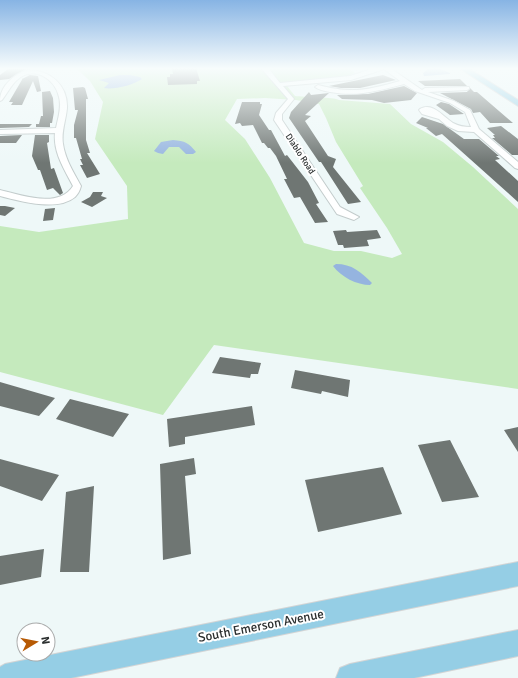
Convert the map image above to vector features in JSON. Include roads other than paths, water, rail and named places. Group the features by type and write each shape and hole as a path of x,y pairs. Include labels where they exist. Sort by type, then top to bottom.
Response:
{"main road":[{"name":"South Emerson Avenue","path":"5,678 518,574"},
{"path":"350,678 518,642"}],"street":[{"path":"0,193 43,202 66,197 76,190 77,186 64,162 59,143 64,112 63,100"},
{"name":"Diablo Road","path":"291,100 279,113 278,120 337,209 340,212 354,217"},
{"path":"445,100 468,111 476,130 518,166"},
{"path":"441,117 450,124 461,129 476,130"},
{"path":"0,132 60,130"}],"water":[{"path":"173,140 186,143 196,152 193,154 186,154 179,147 169,147 163,154 154,151 161,142"},
{"path":"336,264 347,265 356,269 372,283 370,285 365,285 350,280 336,270 333,266"}]}
